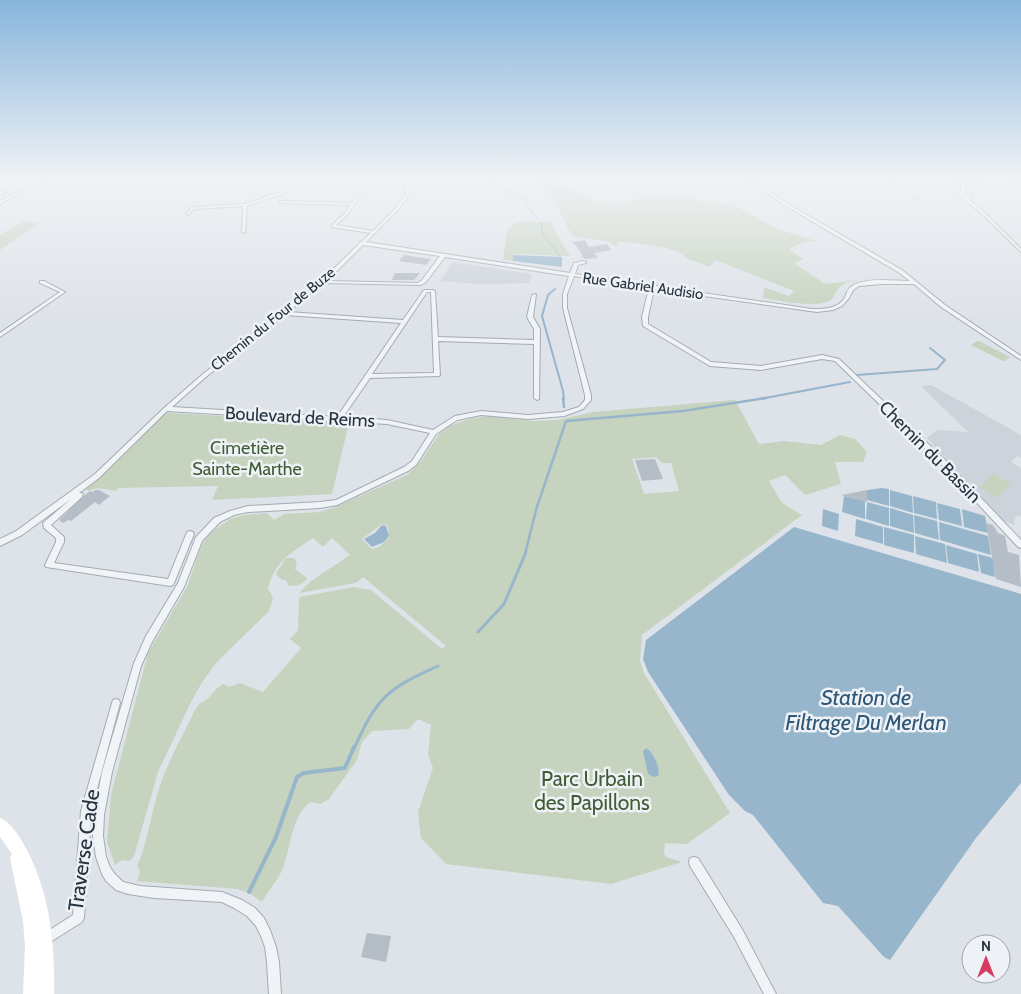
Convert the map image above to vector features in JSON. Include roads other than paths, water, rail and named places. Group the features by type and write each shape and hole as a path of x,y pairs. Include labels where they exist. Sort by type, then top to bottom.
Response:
{"main road":[{"path":"0,825 16,848 30,913 39,942 40,992"}],"street":[{"path":"244,225 244,232"},
{"path":"333,225 374,232"},
{"name":"Chemin du Four de Buze","path":"79,490 97,476 166,409 205,375 322,282 381,225"},
{"path":"821,225 900,272 943,306 1020,356"},
{"path":"994,225 1021,251"},
{"name":"Rue Gabriel Audisio","path":"361,243 819,311 830,310 840,305 850,290 856,286 876,283 914,283"},
{"path":"452,257 455,254 483,258"},
{"path":"322,282 416,284 424,281 442,256"},
{"path":"275,994 272,950 258,921 248,910 237,902 222,897 126,889 112,880 102,862 98,837 100,813 108,775 137,666 149,639 181,585 199,539 218,520 232,513 248,509 320,505 337,502 397,474 414,463 434,432 447,422 464,416 487,413 528,417 549,416 574,411 585,404 588,395 565,308 565,294 576,264 584,262"},
{"path":"0,335 62,292 42,282"},
{"name":"Chemin du Bassin","path":"652,287 645,316 645,325 710,364 762,368 822,357 837,360 941,460 1021,545"},
{"path":"339,420 426,291 431,290 434,292 437,375 369,376"},
{"path":"534,295 530,317 537,330 537,398"},
{"path":"284,313 405,322"},
{"path":"436,339 538,342"},
{"name":"Boulevard de Reims","path":"166,409 387,422 434,432"},
{"path":"0,543 19,533 79,490 82,493 47,522 47,526 60,536 60,542 49,565 170,583 190,534"},
{"name":"Traverse Cade","path":"39,942 78,918 86,810 116,703"},
{"path":"694,862 738,933 770,994"}],"water":[{"path":"513,255 562,257 562,267 513,261"},
{"path":"889,489 889,506 867,500 867,490"},
{"path":"890,490 912,496 913,513 890,506"},
{"path":"844,496 865,501 865,519 842,512"},
{"path":"913,496 936,502 937,519 914,513"},
{"path":"867,502 889,508 889,526 866,519"},
{"path":"937,503 960,509 962,526 939,520"},
{"path":"890,508 913,515 914,533 890,526"},
{"path":"823,509 839,514 838,531 822,526"},
{"path":"962,509 985,516 988,533 964,527"},
{"path":"914,515 937,521 939,540 915,533"},
{"path":"856,519 883,527 883,544 855,536"},
{"path":"939,522 988,536 991,555 940,540"},
{"path":"382,525 386,526 389,536 384,542 372,547 364,539 375,533"},
{"name":"Station de Filtrage Du Merlan","path":"794,527 1021,594 1021,783 976,838 890,960 884,957 838,906 823,903 753,815 745,811 729,795 648,672 643,659 646,640"},
{"path":"884,527 914,535 914,553 884,545"},
{"path":"915,536 945,544 947,563 916,554"},
{"path":"946,545 977,554 979,572 948,563"},
{"path":"978,554 993,558 995,577 981,573"},
{"path":"646,748 656,760 658,776 653,777 648,774 643,751"}],"waterway":[{"path":"542,225 543,234 561,258"},
{"path":"555,289 548,295 542,316 564,399"},
{"path":"857,375 937,369 945,360 930,348"},
{"path":"762,399 850,382"},
{"path":"563,398 564,407"},
{"path":"762,399 766,398"},
{"path":"525,554 536,510 566,421 683,411 762,399"},
{"path":"478,632 504,604 526,552"},
{"path":"354,749 370,717 386,697 407,681 438,666"},
{"path":"249,892 276,837 297,777 304,773 345,768 354,747"}],"park label":[{"name":"Cimetière Sainte-Marthe","path":"247,458"},
{"name":"Parc Urbain des Papillons","path":"592,791"}]}
